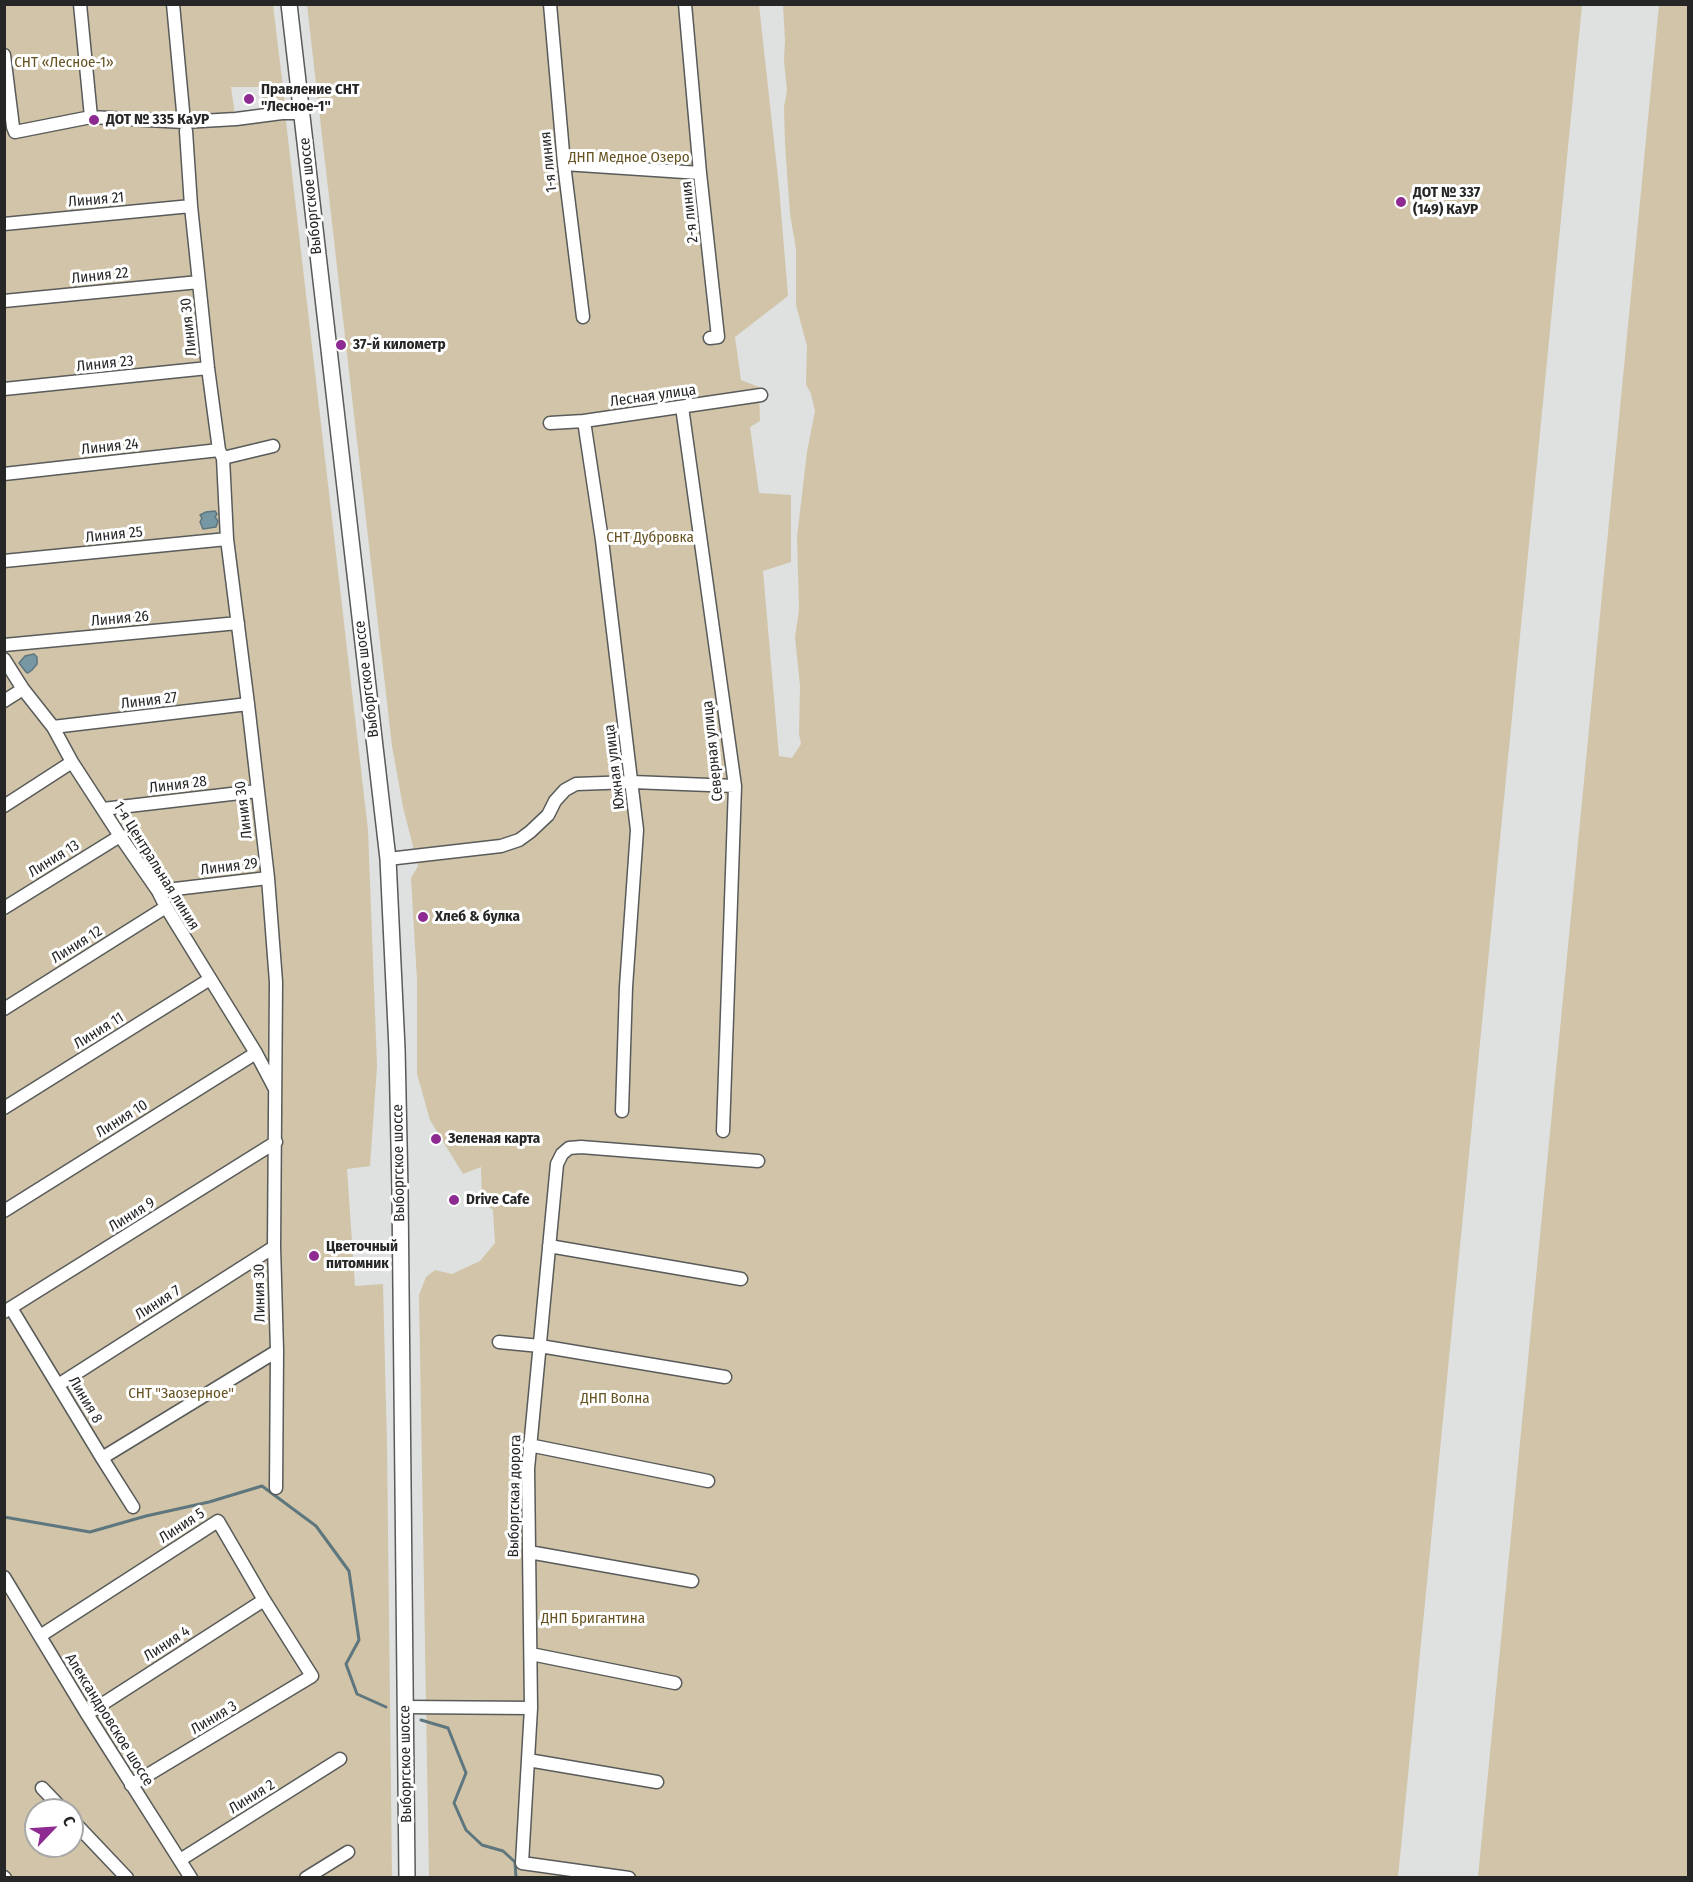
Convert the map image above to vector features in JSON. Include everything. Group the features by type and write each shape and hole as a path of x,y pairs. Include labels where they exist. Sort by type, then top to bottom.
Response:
{"main road":[{"name":"Выборгское шоссе","path":"290,4 388,859 397,1049 407,1878"}],"street":[{"path":"80,4 92,117"},
{"path":"173,4 185,127"},
{"name":"1-я линия","path":"550,4 564,164 583,317"},
{"name":"2-я линия","path":"685,4 718,336 710,338"},
{"path":"4,55 15,132 92,117 185,127 282,112 302,113"},
{"name":"Линия 30","path":"185,127 208,368 221,454 227,539 268,878 276,982 274,1247 277,1351 276,1488"},
{"path":"564,164 700,173"},
{"name":"Линия 21","path":"4,224 191,206"},
{"name":"Линия 22","path":"4,301 199,282"},
{"name":"Линия 23","path":"4,389 208,368"},
{"name":"Лесная улица","path":"550,423 584,421 761,395"},
{"name":"Северная улица","path":"682,407 735,786 723,1131"},
{"name":"Южная улица","path":"584,421 602,540 637,830 626,987 622,1111"},
{"name":"Линия 24","path":"4,474 221,454 273,446"},
{"name":"Линия 25","path":"4,561 227,539"},
{"name":"Линия 26","path":"4,645 238,623"},
{"name":"1-я Центральная линия","path":"4,659 23,689 53,727 72,762 158,891 256,1053 276,1093"},
{"path":"4,701 23,689"},
{"name":"Линия 27","path":"53,727 248,704"},
{"path":"4,806 72,762"},
{"path":"388,859 501,846 519,840 548,815 555,801 565,790 576,784 632,782 735,786"},
{"name":"Линия 28","path":"103,809 257,790"},
{"name":"Линия 13","path":"4,908 120,836"},
{"name":"Линия 29","path":"158,891 268,878"},
{"name":"Линия 12","path":"4,1009 166,907"},
{"name":"Линия 11","path":"4,1108 210,979"},
{"name":"Линия 10","path":"4,1210 256,1053"},
{"name":"Линия 9","path":"8,1310 276,1142"},
{"name":"Выборгская дорога","path":"628,1878 522,1863 531,1708 529,1445 557,1164 562,1154 569,1148 581,1147 758,1161"},
{"path":"549,1246 741,1279"},
{"name":"Линия 7","path":"58,1385 274,1247"},
{"name":"Линия 8","path":"8,1310 58,1385 133,1507"},
{"path":"499,1342 540,1346 725,1377"},
{"path":"102,1458 277,1351"},
{"path":"529,1445 708,1481"},
{"name":"Линия 5","path":"40,1636 218,1521 312,1676"},
{"path":"529,1552 692,1581"},
{"name":"Александровское шоссе","path":"4,1577 131,1785 191,1878"},
{"name":"Линия 4","path":"87,1714 264,1600"},
{"path":"531,1654 675,1683"},
{"name":"Линия 3","path":"131,1785 312,1676"},
{"path":"405,1707 531,1708"},
{"name":"Линия 2","path":"180,1860 340,1759"},
{"path":"528,1760 657,1782"},
{"path":"42,1788 52,1798"},
{"path":"84,1833 127,1878"},
{"path":"306,1878 348,1852"}],"green space":[{"name":"СНТ \"Заозерное\"","path":"5,5 273,5 285,104 266,110 260,87 231,87 235,115 285,113 368,830 377,1066 370,1166 347,1169 355,1286 383,1284 392,1877 5,1878"},
{"path":"307,5 759,5 779,187 788,296 735,337 741,380 759,387 760,421 750,427 759,493 791,495 791,562 763,571 779,756 792,758 801,744 799,734 800,686 795,637 799,610 797,537 807,452 815,411 806,384 807,346 796,305 796,249 790,214 785,144 784,107 787,91 783,5 1582,5 1398,1877 429,1877 419,1295 426,1277 435,1270 452,1274 480,1261 495,1243 493,1210 482,1202 481,1167 463,1174 430,1120 417,1074 417,980 411,878 418,866 403,807 392,746"},
{"path":"1659,5 1688,5 1688,1877 1478,1877"}],"water":[{"path":"215,511 218,521 216,527 203,529 200,515"},
{"path":"34,654 37,657 37,664 28,673 19,663 25,656"}],"waterway":[{"path":"4,1517 90,1532 262,1486 316,1526 349,1571 359,1640 346,1664 357,1694 386,1707"},
{"path":"421,1720 448,1728 466,1773 454,1803 466,1830 482,1845 503,1851 515,1862 516,1878"}],"place":[{"name":"Правление СНТ \"Лесное-1\"","path":"249,99"},
{"name":"ДОТ № 335 КаУР","path":"94,120"},
{"name":"ДОТ № 337 (149) КаУР","path":"1401,202"},
{"name":"37-й километр","path":"341,345"},
{"name":"Хлеб & булка","path":"423,917"},
{"name":"Зеленая карта","path":"436,1139"},
{"name":"Drive Cafe","path":"454,1200"},
{"name":"Цветочный питомник","path":"314,1256"}],"park label":[{"name":"СНТ «Лесное-1»","path":"64,63"},
{"name":"ДНП Медное Озеро","path":"629,158"},
{"name":"СНТ Дубровка","path":"650,538"},
{"name":"ДНП Волна","path":"615,1399"},
{"name":"ДНП Бригантина","path":"593,1619"}]}
